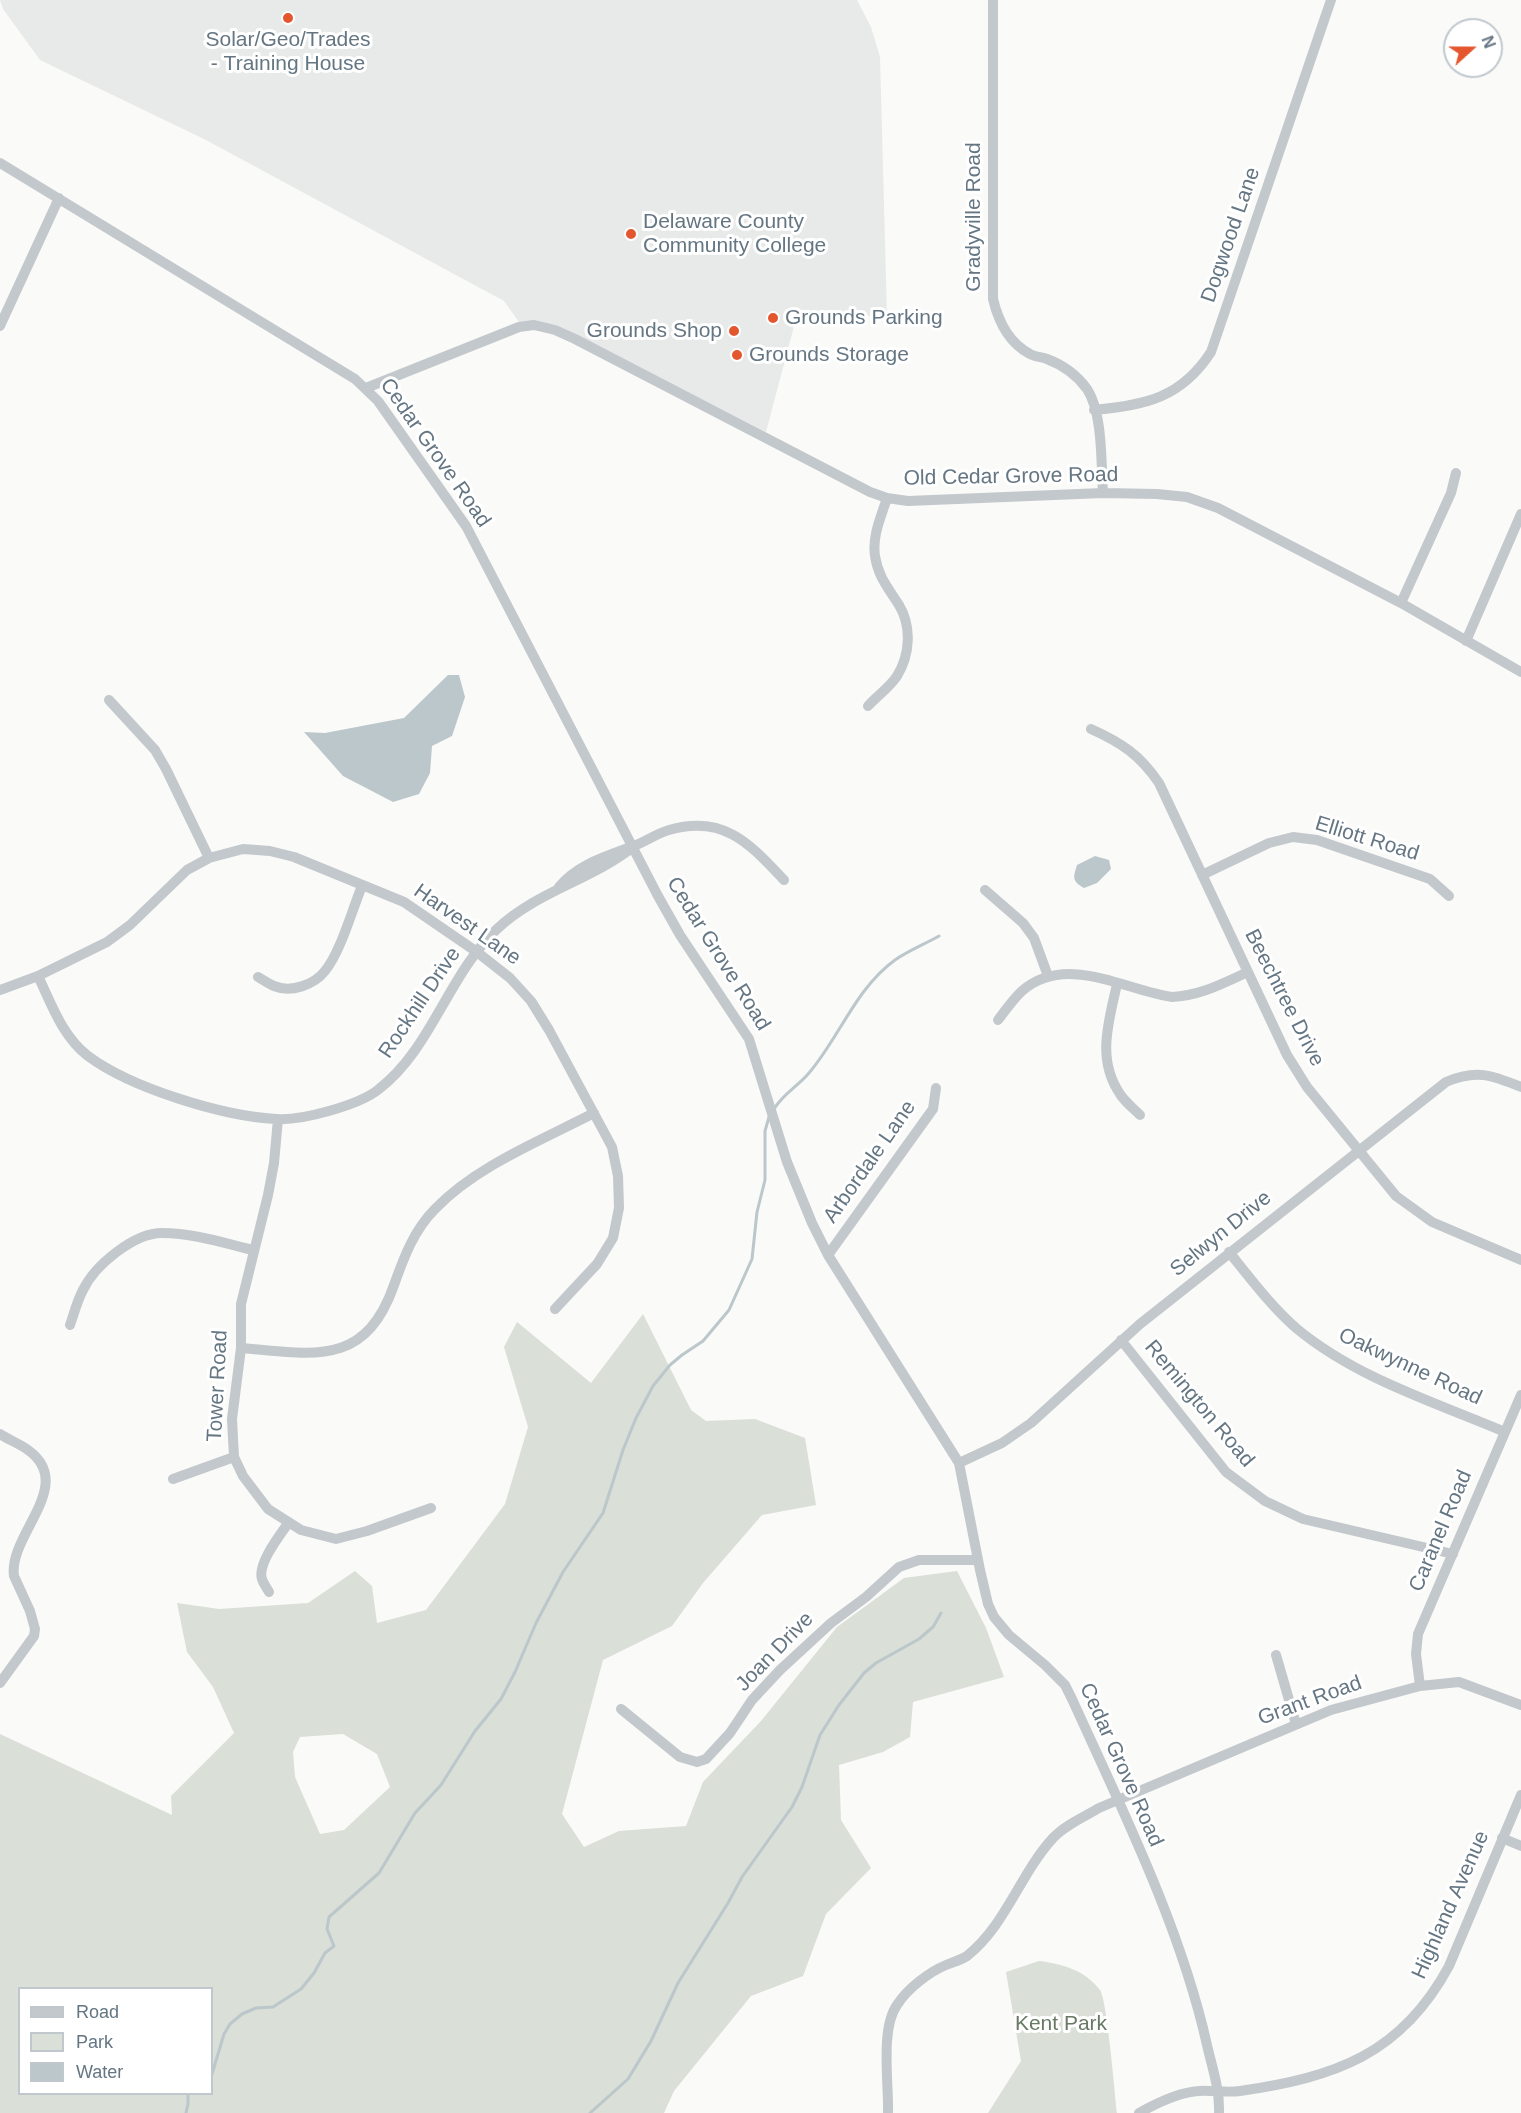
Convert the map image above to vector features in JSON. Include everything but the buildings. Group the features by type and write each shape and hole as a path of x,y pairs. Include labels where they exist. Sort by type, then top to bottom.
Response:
{"street":[{"name":"Gradyville Road","path":"993,0 992,281 997,316 1020,348 1032,355 1059,364 1087,389 1094,410 1103,493"},
{"name":"Dogwood Lane","path":"1094,410 1128,407 1157,399 1191,377 1211,352 1330,0"},
{"name":"Cedar Grove Road","path":"0,163 338,368 366,388 391,419 466,526 680,934 749,1039 787,1162 802,1202 828,1255 959,1463 977,1560 988,1604 994,1617 1000,1627 1065,1685 1118,1801 1188,1973 1218,2091 1219,2113"},
{"path":"0,326 59,198"},
{"name":"Old Cedar Grove Road","path":"366,388 504,332 534,325 555,330 870,492 887,498 908,501 1103,493 1175,495 1218,508 1401,603 1521,672"},
{"path":"1401,603 1451,492 1456,473"},
{"path":"868,706 896,678 903,664 907,644 905,617 880,575 875,555 876,532 887,498"},
{"path":"1466,641 1521,514"},
{"path":"109,700 155,750 209,858"},
{"name":"Beechtree Drive","path":"1091,729 1131,750 1146,764 1159,783 1296,1071 1396,1196 1432,1222 1521,1260"},
{"name":"Rockhill Drive","path":"38,976 61,1025 86,1054 109,1069 142,1084 207,1107 278,1119 350,1105 378,1091 398,1072 420,1042 447,995 477,952 497,929 520,911 556,890 570,874 607,855 633,847 668,830 682,827 711,827 724,830 746,842 784,880"},
{"name":"Elliott Road","path":"1202,875 1269,843 1293,837 1317,840 1430,879 1449,896"},
{"name":"Harvest Lane","path":"0,990 38,976 107,942 130,925 187,870 209,858 243,849 270,851 294,857 404,902 477,952 510,978 531,1001 549,1029 612,1147 618,1176 619,1208 613,1238 597,1264 555,1309"},
{"path":"258,977 276,987 291,989 310,984 324,972 334,955 362,886"},
{"path":"985,890 1023,923 1034,938 1048,976"},
{"path":"998,1020 1022,991 1048,976 1077,974 1156,995 1187,997 1202,993 1248,972"},
{"path":"1118,984 1106,1038 1105,1056 1120,1094 1140,1114"},
{"name":"Selwyn Drive","path":"959,1463 1002,1443 1031,1423 1120,1340 1436,1089 1457,1077 1470,1074 1498,1078 1521,1087"},
{"name":"Arbordale Lane","path":"828,1255 933,1109 936,1088"},
{"path":"241,1348 310,1354 337,1350 356,1341 374,1324 389,1300 405,1253 419,1228 435,1209 484,1170 594,1113"},
{"name":"Tower Road","path":"278,1119 274,1163 241,1304 241,1348 232,1419 234,1457 243,1476 268,1509 301,1530 336,1539 368,1531 431,1508"},
{"path":"70,1325 83,1288 117,1251 136,1239 160,1233 189,1235 253,1250"},
{"name":"Oakwynne Road","path":"1229,1252 1269,1301 1295,1327 1321,1346 1379,1379 1505,1432"},
{"name":"Remington Road","path":"1120,1340 1226,1472 1265,1501 1303,1519 1453,1554"},
{"name":"Caranel Road","path":"1420,1686 1416,1654 1419,1634 1521,1395"},
{"path":"0,1434 29,1450 37,1458 46,1484 44,1496 18,1548 13,1570 34,1620 34,1636 0,1683"},
{"path":"173,1479 234,1457"},
{"path":"269,1592 261,1578 261,1568 289,1522"},
{"name":"Joan Drive","path":"621,1709 681,1757 697,1762 706,1759 730,1733 752,1700 780,1670 836,1618 866,1597 899,1567 919,1560 977,1560"},
{"path":"1276,1655 1296,1724"},
{"name":"Grant Road","path":"888,2113 886,2048 896,2006 914,1986 944,1965 966,1957 983,1940 1054,1836 1073,1823 1118,1801 1331,1710 1420,1686 1460,1682 1521,1705"},
{"name":"Highland Avenue","path":"1139,2113 1196,2091 1238,2091 1319,2075 1363,2057 1403,2029 1435,1991 1449,1966 1521,1795"},
{"path":"1503,1838 1521,1846"}],"shaded area":[{"name":"Delaware County Community College","path":"0,0 857,0 871,27 880,57 887,316 797,315 766,432 576,335 519,322 504,301 206,140 40,60 3,9"}],"green space":[{"path":"643,1314 691,1410 706,1421 755,1419 805,1438 816,1505 762,1515 703,1583 672,1626 603,1660 562,1814 584,1847 619,1831 686,1826 703,1782 761,1721 837,1627 904,1578 957,1571 986,1628 1004,1677 913,1702 910,1737 883,1752 839,1765 841,1820 871,1868 826,1914 803,1976 751,1996 674,2091 664,2113 0,2113 0,1734 172,1815 171,1796 234,1733 213,1687 187,1652 177,1603 219,1609 308,1603 355,1571 372,1586 377,1623 426,1610 505,1504 528,1427 504,1347 517,1322 591,1383","holes":["343,1734 377,1754 390,1787 344,1830 320,1834 295,1777 293,1752 300,1737"]},
{"name":"Kent Park","path":"1039,1961 1072,1969 1087,1977 1100,1990 1108,2028 1117,2113 988,2113 1021,2061 1006,1972"}],"water":[{"path":"448,675 459,675 465,697 452,736 432,746 430,773 419,794 393,802 343,776 304,732 325,733 404,718"},
{"path":"1095,856 1109,860 1111,869 1097,883 1084,888 1074,879 1077,865"}],"waterway":[{"path":"774,1109 820,1059 859,999 881,971 895,960 939,936"},
{"path":"213,2071 224,2034 230,2024 242,2014 256,2008 273,2007 301,1989 314,1973 325,1953 334,1946 327,1929 329,1917 379,1873 415,1813 441,1785 475,1731 501,1699 536,1623 563,1572 603,1513 623,1450 636,1418 653,1386 670,1365 703,1341 729,1310 752,1259 757,1212 765,1180 765,1131 769,1117"},
{"path":"590,2113 628,2079 651,2041 678,1983 742,1877 792,1807 802,1787 820,1735 839,1705 864,1673 876,1663 919,1639 933,1627 941,1613"},
{"path":"186,2113 188,2095"}],"place":[{"name":"Solar/Geo/Trades - Training House","path":"288,18"},
{"name":"Delaware County Community College","path":"631,234"},
{"name":"Grounds Parking","path":"773,318"},
{"name":"Grounds Shop","path":"734,331"},
{"name":"Grounds Storage","path":"737,355"}]}
